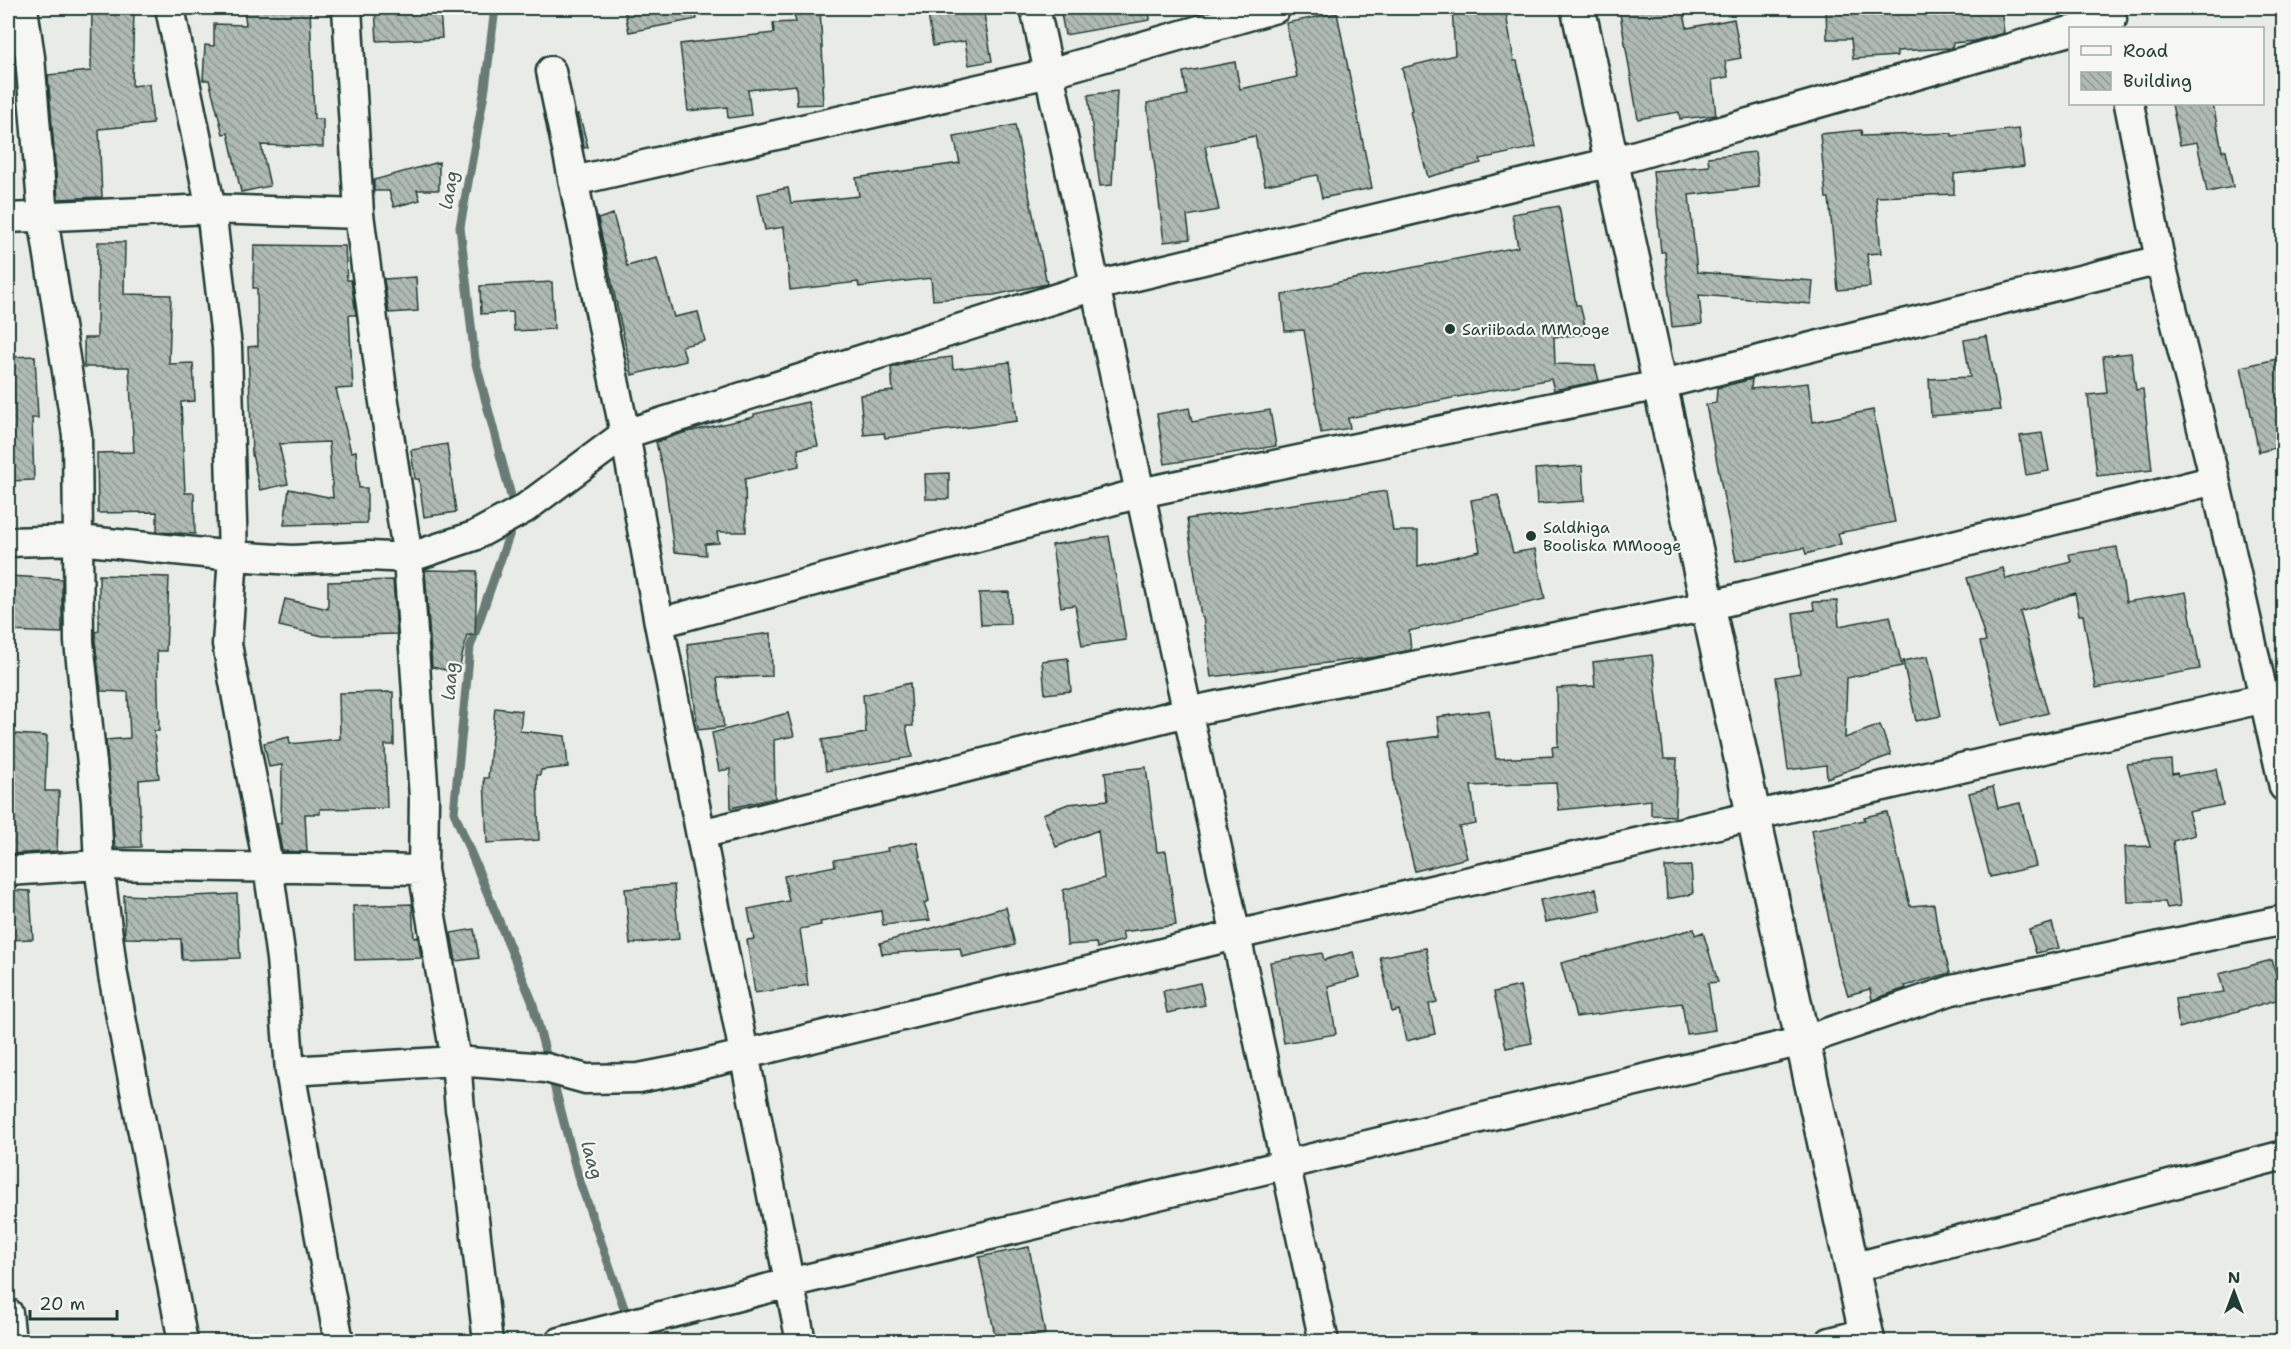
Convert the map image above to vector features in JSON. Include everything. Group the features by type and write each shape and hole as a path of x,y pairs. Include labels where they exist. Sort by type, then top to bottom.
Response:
{"street":[{"path":"23,8 30,57 43,217 77,435 79,642 96,801 99,865 113,975 183,1341"},
{"path":"170,8 211,209 226,347 233,556 226,644 268,866 281,959 290,1071 339,1341"},
{"path":"347,8 359,214 382,389 408,558 424,798 423,870 456,1061 488,1341"},
{"path":"1035,8 1324,1341"},
{"path":"574,182 1049,73 1276,8"},
{"path":"1578,8 1867,1337 1830,1341"},
{"path":"2083,27 2111,18"},
{"path":"8,542 79,540 292,560 369,556 408,558 474,536 524,509 625,434 1095,286 1611,162 2069,31"},
{"path":"550,71 625,434 659,623 801,1341"},
{"path":"2129,105 2160,260 2215,480 2283,787"},
{"path":"8,218 211,209 359,214"},
{"path":"659,623 1140,493 1659,385 2160,260"},
{"path":"701,834 1187,712 1708,606 2215,480"},
{"path":"290,1071 456,1061 546,1068 586,1079 639,1078 680,1070 1236,934 2265,698"},
{"path":"8,871 99,865 423,870"},
{"path":"560,1341 1285,1163 1803,1041 1952,990 2283,920"},
{"path":"1852,1268 2283,1155"},
{"path":"8,1313 11,1341"}],"building":[{"path":"92,8 134,8 132,86 149,84 153,124 99,129 102,197 58,199 48,75 91,71"},
{"path":"244,8 310,8 314,119 323,119 323,147 261,145 270,186 241,192 228,133 223,134 209,80 203,80 205,45 214,46 214,24 246,25"},
{"path":"375,8 440,8 442,38 377,41"},
{"path":"624,8 696,8 697,19 629,32"},
{"path":"792,8 820,8 823,104 797,105 796,85 748,90 751,115 728,118 727,107 688,111 680,44 774,33 773,23 796,22"},
{"path":"927,8 983,8 992,61 969,65 965,41 933,46"},
{"path":"1060,8 1149,8 1150,20 1065,35"},
{"path":"1452,8 1505,8 1514,61 1517,61 1536,147 1480,159 1481,163 1428,177 1410,112 1412,111 1402,68 1455,55"},
{"path":"1619,8 1683,8 1687,28 1734,19 1741,58 1725,61 1728,77 1712,80 1716,115 1680,119 1679,112 1638,119"},
{"path":"1826,8 2001,8 2004,33 1974,41 1953,43 1952,48 1897,51 1897,56 1853,59 1851,39 1827,39"},
{"path":"1337,13 1372,188 1322,198 1317,175 1265,185 1255,136 1205,146 1219,210 1187,216 1190,239 1164,242 1147,103 1187,95 1183,72 1235,62 1240,89 1297,77 1286,23"},
{"path":"1117,91 1112,185 1100,186 1088,95"},
{"path":"2172,105 2213,105 2222,151 2226,150 2233,187 2207,192 2197,142 2180,145"},
{"path":"577,114 579,114 588,147 584,148"},
{"path":"1015,125 1047,284 994,295 933,300 931,278 859,287 858,282 790,290 784,227 765,230 758,194 788,188 791,203 859,196 856,178 960,163 954,137"},
{"path":"2019,129 2024,166 1954,174 1954,194 1876,197 1881,253 1867,254 1870,287 1838,290 1820,134 1861,130 1862,136 1952,133 1952,136"},
{"path":"1755,152 1759,187 1689,195 1697,272 1813,281 1811,304 1699,295 1702,324 1672,327 1665,252 1661,252 1653,171 1709,166 1708,157"},
{"path":"439,162 439,190 417,190 420,200 394,207 389,191 374,191 374,180"},
{"name":"Sariibada MMooge","path":"1559,206 1576,305 1580,305 1587,334 1554,337 1555,364 1595,365 1599,381 1554,390 1551,379 1348,418 1350,428 1321,433 1304,330 1285,331 1282,295 1518,247 1512,214"},
{"path":"613,214 627,266 657,258 674,317 698,312 705,341 682,346 686,361 632,375 598,219"},
{"path":"98,242 125,242 124,294 171,295 169,364 193,363 195,401 181,402 185,493 194,493 195,534 157,532 157,512 98,513 97,453 134,452 129,367 84,367 84,338 97,338"},
{"path":"254,245 345,246 347,280 351,280 356,315 349,315 353,388 336,389 351,452 356,451 359,488 367,488 367,523 284,525 289,489 333,498 329,442 279,444 288,484 260,490 252,454 248,347 258,346 257,288 253,288"},
{"path":"416,277 418,311 389,313 384,279"},
{"path":"552,282 554,329 514,331 513,312 481,314 480,286"},
{"path":"1987,336 2000,410 1931,416 1929,379 1970,377 1964,340"},
{"path":"2131,353 2136,390 2143,389 2152,470 2097,476 2088,395 2107,393 2103,356"},
{"path":"35,356 38,418 32,418 34,480 8,481 8,357"},
{"path":"952,357 953,369 1010,362 1017,421 885,438 884,433 864,435 860,395 893,391 891,368 910,362"},
{"path":"2277,359 2283,389 2283,446 2259,452 2241,367"},
{"path":"1752,379 1751,389 1808,383 1813,422 1873,410 1895,522 1838,533 1841,544 1806,554 1804,548 1736,561 1706,405 1716,403 1717,388"},
{"path":"808,402 818,446 798,449 799,466 745,479 746,532 717,532 719,543 705,544 706,555 674,552 665,480 656,442 683,433 754,417 754,414"},
{"path":"1189,408 1192,422 1270,410 1276,446 1165,464 1157,414"},
{"path":"2042,433 2049,471 2026,475 2020,436"},
{"path":"447,444 456,512 424,517 419,479 415,479 411,450"},
{"path":"1582,466 1584,501 1537,504 1535,469"},
{"path":"949,473 949,499 926,499 925,474"},
{"path":"1387,491 1393,531 1418,531 1418,566 1480,551 1471,500 1498,495 1513,553 1535,549 1545,599 1409,631 1411,650 1376,657 1211,677 1187,519"},
{"path":"1109,536 1126,640 1082,646 1075,605 1061,607 1052,545"},
{"path":"2117,547 2126,602 2186,592 2200,669 2096,688 2083,615 2079,615 2075,593 2020,612 2048,713 2002,725 1980,642 1986,641 1967,578 2003,568 2006,579 2071,562 2069,554"},
{"path":"425,570 477,571 475,635 467,635 458,673 432,667"},
{"path":"99,575 169,577 166,651 157,651 159,731 154,731 159,778 139,780 141,847 115,848 106,740 130,738 128,692 101,691 95,641 95,632 99,631"},
{"path":"8,576 62,579 62,633 8,631"},
{"path":"393,580 397,634 323,636 279,626 285,599 328,609 328,582"},
{"path":"1009,592 1010,624 981,625 979,593"},
{"path":"1837,601 1839,626 1890,616 1902,666 1847,678 1845,738 1880,725 1891,755 1827,778 1826,765 1788,770 1776,677 1800,673 1793,613 1814,610 1813,602"},
{"path":"771,633 772,676 717,678 724,727 698,730 687,644"},
{"path":"1652,655 1664,759 1677,759 1675,816 1651,815 1651,800 1559,810 1556,783 1471,786 1476,824 1459,827 1467,858 1415,871 1395,792 1390,743 1440,736 1437,717 1489,710 1496,759 1553,756 1552,747 1558,746 1557,688 1595,686 1593,662"},
{"path":"1928,656 1941,716 1916,721 1903,661"},
{"path":"1068,658 1071,691 1045,694 1042,661"},
{"path":"910,683 913,726 906,726 912,757 826,771 822,740 866,733 863,695"},
{"path":"393,692 394,745 385,745 387,808 320,809 320,814 305,814 307,852 282,851 277,823 281,823 282,765 269,767 264,743 289,737 290,744 340,739 339,693"},
{"path":"495,708 522,711 520,731 565,736 568,767 541,770 540,775 537,775 539,840 487,843 484,778 488,778"},
{"path":"788,713 794,736 774,740 775,798 731,808 730,769 719,771 712,733"},
{"path":"14,734 47,736 45,791 59,791 57,851 8,854 8,790 12,790"},
{"path":"2171,760 2172,774 2177,773 2178,776 2216,769 2223,805 2188,812 2195,835 2173,841 2180,906 2167,908 2165,902 2128,902 2125,847 2150,846 2127,764"},
{"path":"1146,767 1157,852 1166,851 1176,925 1122,932 1124,940 1097,948 1096,943 1067,945 1063,890 1104,878 1098,830 1056,847 1043,814 1068,804 1108,800 1105,772"},
{"path":"1993,787 1998,808 2020,803 2036,866 1990,877 1969,793"},
{"path":"1887,812 1910,906 1934,904 1937,925 1950,973 1905,986 1906,988 1872,1000 1870,989 1848,995 1838,965 1811,830 1865,820 1864,817"},
{"path":"917,842 929,901 924,903 930,920 883,925 881,911 820,922 821,925 800,929 808,985 755,993 747,940 754,939 748,909 789,901 784,876 835,866 834,860 888,851 887,848"},
{"path":"1691,866 1693,894 1667,899 1665,867"},
{"path":"674,885 679,939 630,944 625,889"},
{"path":"1596,889 1601,911 1545,922 1540,900"},
{"path":"8,890 30,891 33,939 8,940"},
{"path":"237,894 240,958 182,960 181,939 125,938 124,895 171,897"},
{"path":"412,904 414,938 418,937 421,958 355,960 353,906"},
{"path":"1006,907 1015,945 962,957 960,948 882,954 880,943"},
{"path":"2052,923 2059,948 2036,953 2029,930"},
{"path":"474,929 479,958 456,961 451,933"},
{"path":"1694,929 1695,935 1703,932 1718,982 1708,983 1715,1030 1687,1034 1682,1003 1576,1017 1561,963"},
{"path":"1426,948 1437,1002 1429,1004 1435,1034 1406,1041 1399,1010 1392,1012 1380,957"},
{"path":"1353,952 1360,977 1328,986 1336,1034 1284,1043 1270,962 1322,953 1324,960"},
{"path":"2272,960 2279,984 2283,983 2283,998 2179,1028 2175,999 2224,992 2219,974"},
{"path":"1200,983 1205,1005 1167,1013 1163,991"},
{"path":"1520,986 1532,1043 1506,1048 1494,992"},
{"path":"1029,1247 1045,1334 996,1341 979,1257"}],"waterway":[{"name":"laag","path":"495,8 485,88 460,227 475,360 515,511"},
{"name":"laag","path":"513,524 470,647 454,812 532,1001 578,1176 630,1325 620,1342"}],"place":[{"name":"Sariibada MMooge","path":"1450,329"},
{"name":"Saldhiga Booliska MMooge","path":"1531,536"}]}
